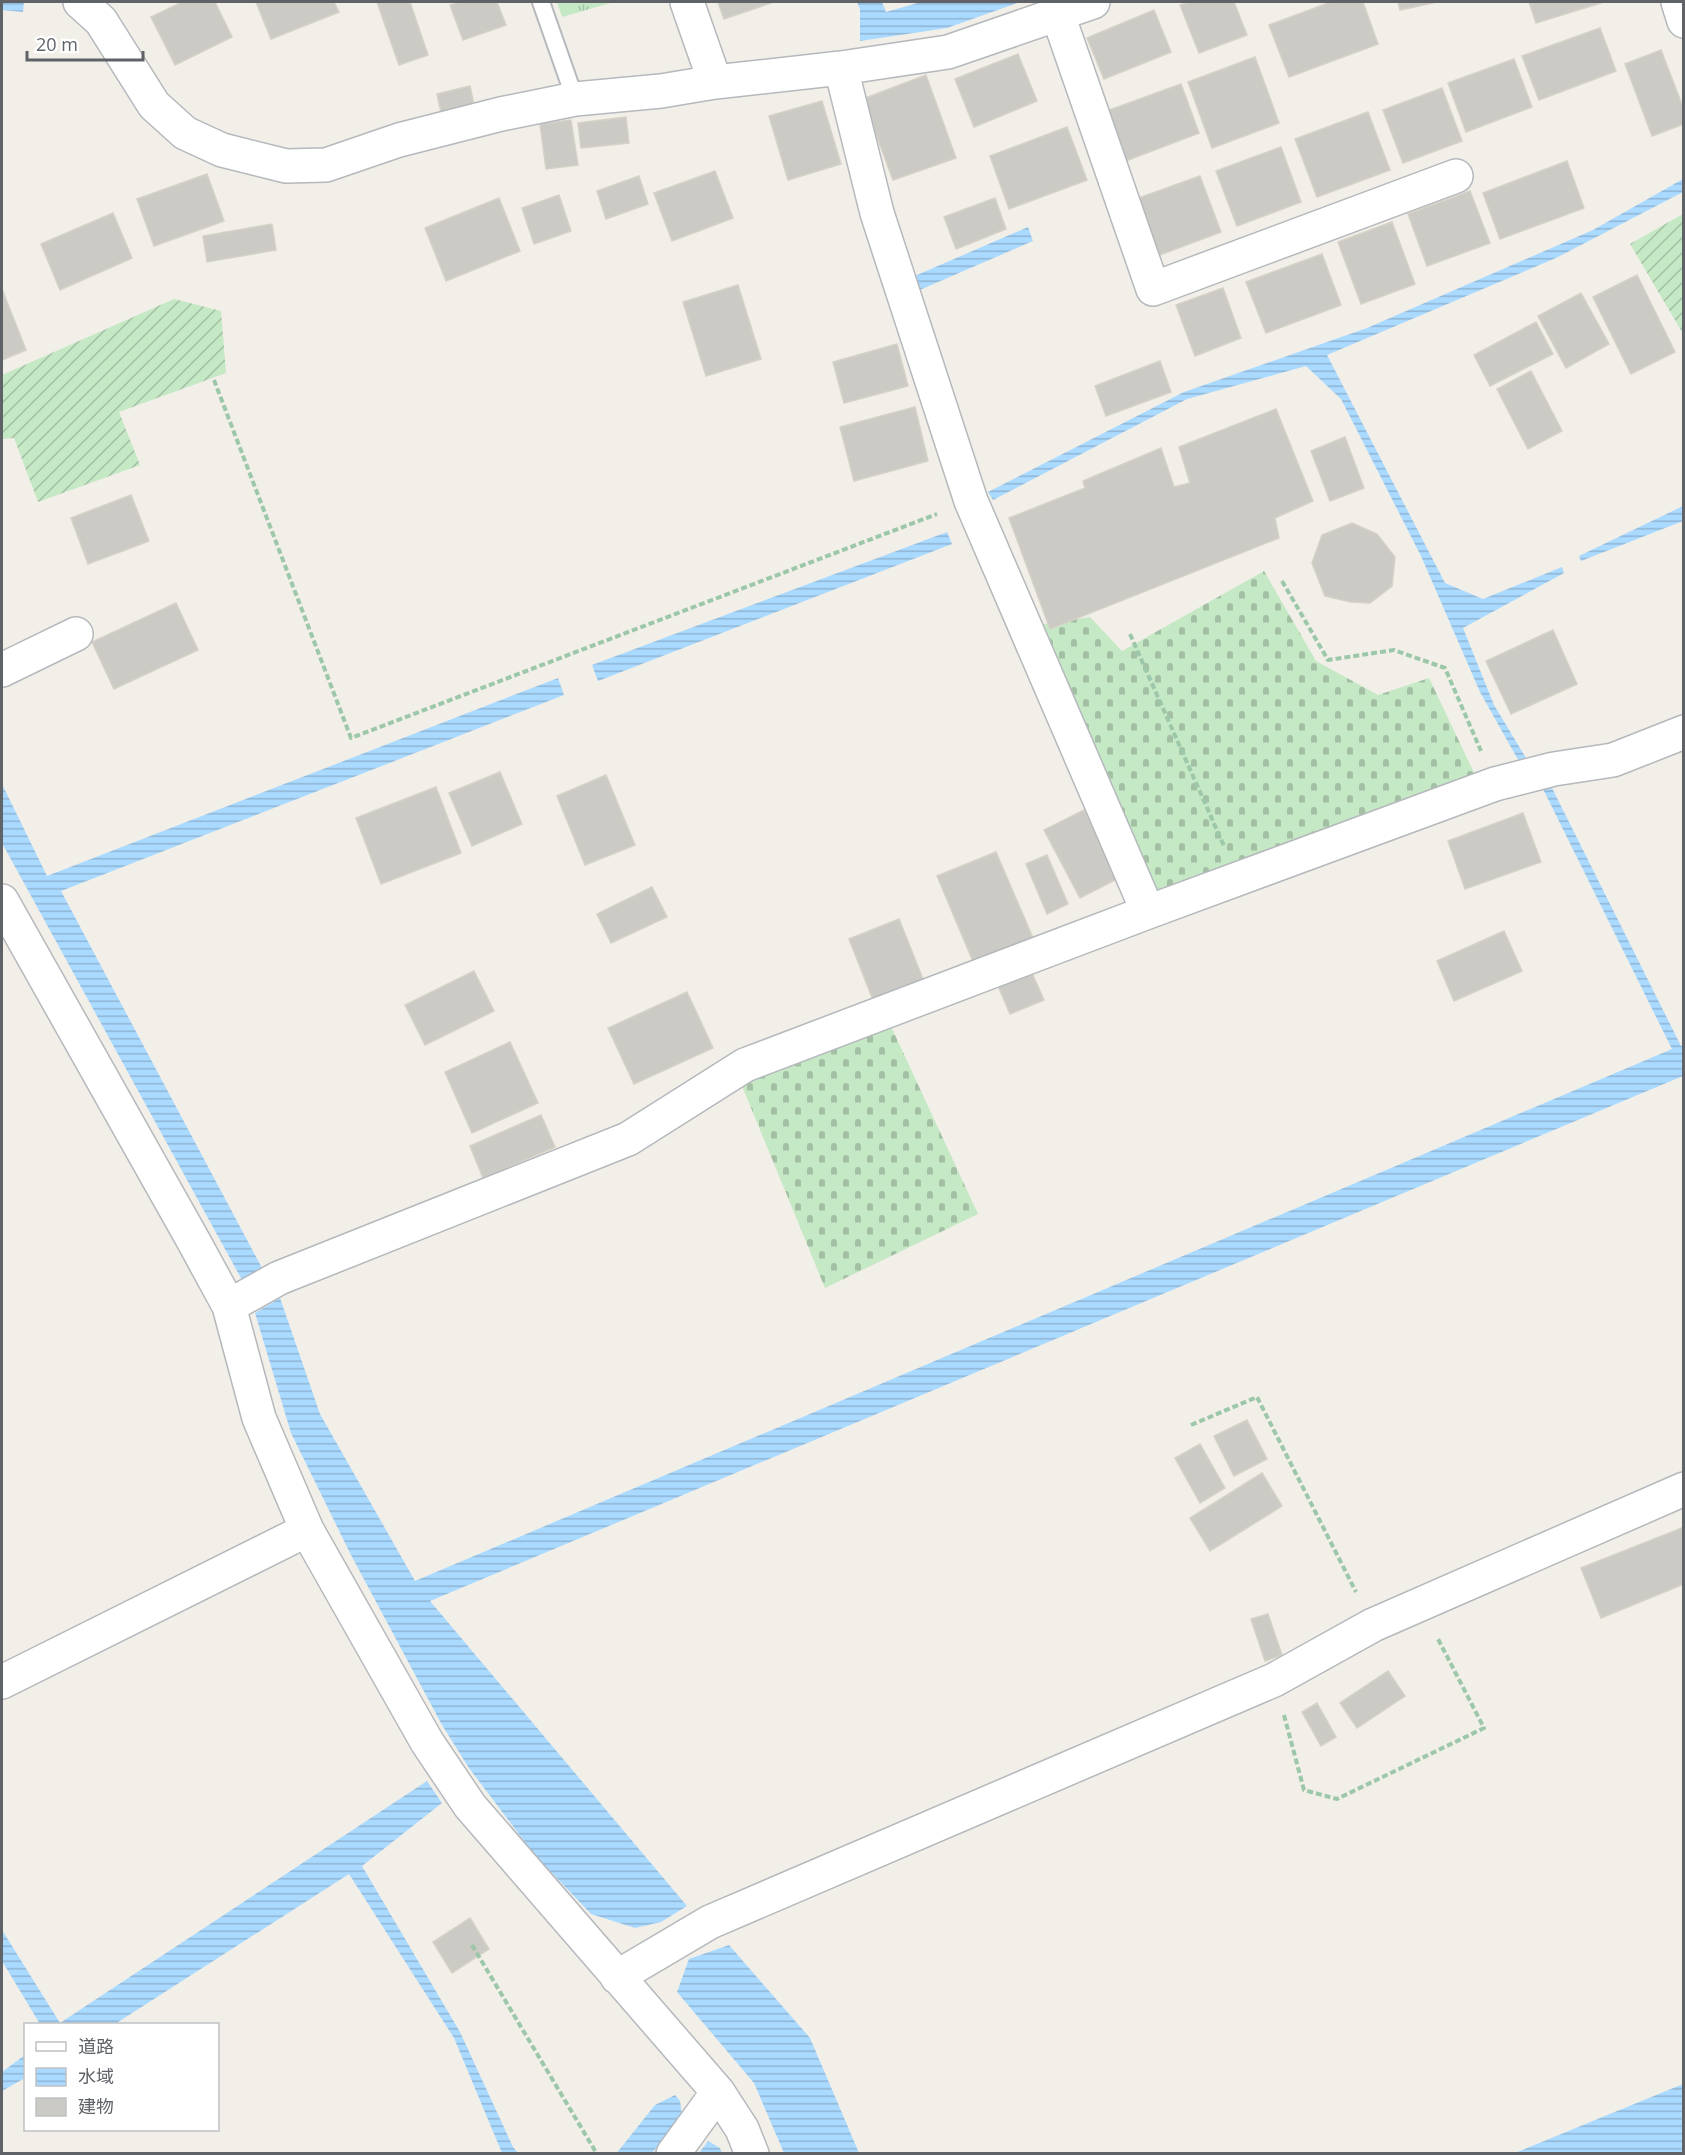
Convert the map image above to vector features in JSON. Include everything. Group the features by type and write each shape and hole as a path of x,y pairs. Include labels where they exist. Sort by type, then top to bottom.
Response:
{"street":[{"path":"80,2 101,21 154,105 184,134 222,150 286,166 326,165 410,137 501,114 575,99 661,91 948,52 1093,2"},
{"path":"687,2 715,82"},
{"path":"1678,2 1683,21"},
{"path":"1058,15 1153,289 1456,176"},
{"path":"841,68 877,213 971,501 1148,912"},
{"path":"2,670 76,634"},
{"path":"229,1306 279,1278 628,1139 745,1065 1148,912 1496,784 1554,769 1613,760 1683,732"},
{"path":"2,901 13,950 193,1240 229,1306 259,1418 307,1530 427,1742 470,1806 718,2092 742,2129 752,2154"},
{"path":"617,1977 710,1922 1274,1680 1373,1625 1683,1489"},
{"path":"2,1682 307,1530"},
{"path":"672,2154 718,2092"}],"lane":[{"path":"541,2 575,99"}],"path":[{"path":"214,380 351,738 971,501"},
{"path":"1282,581 1328,660 1394,650 1445,668 1496,784"},
{"path":"1130,634 1239,879"},
{"path":"1191,1425 1257,1397 1373,1625"},
{"path":"1274,1680 1304,1790 1337,1799 1484,1728 1420,1604"},
{"path":"472,1944 597,2154"}],"green space":[{"path":"557,2 614,2 562,17"},
{"path":"1683,214 1684,331 1682,332 1630,244"},
{"path":"174,299 221,311 226,373 119,412 140,465 38,502 14,438 2,439 2,375"},
{"path":"1264,571 1316,661 1378,695 1429,678 1477,779 1153,898 1038,625 1090,617 1122,651"},
{"path":"889,1022 978,1214 825,1288 740,1081"}],"water":[{"path":"2,2 24,2 23,12 2,10"},
{"path":"857,2 882,2 886,12 921,2 1020,2 947,28 860,41 860,9"},
{"path":"1683,179 1683,192 1556,258 1327,355 1445,583 1483,599 1562,567 1564,573 1463,628 1494,705 1529,763 1521,765 1480,692 1421,556 1341,399 1306,366 1187,399 993,500 988,492 1184,392 1367,328 1593,230"},
{"path":"1028,227 1033,241 915,292 910,278"},
{"path":"1683,506 1683,521 1581,561 1579,556"},
{"path":"947,532 952,544 598,681 592,665"},
{"path":"558,678 564,695 61,891 262,1268 242,1280 2,843 2,784 47,876"},
{"path":"1552,788 1681,1046 1683,1045 1683,1076 430,1601 687,1906 661,1922 635,1928 591,1914 534,1854 469,1768 442,1725 351,1555 291,1433 255,1313 280,1298 320,1414 415,1581 1672,1049 1543,789"},
{"path":"427,1781 442,1803 362,1866 460,2032 513,2147 518,2153 502,2153 454,2038 349,1874 117,2023 60,2023"},
{"path":"2,1930 60,2023 39,2023 2,1961"},
{"path":"729,1945 810,2038 859,2153 784,2153 754,2083 677,1992 689,1959"},
{"path":"24,2056 24,2079 2,2091 2,2072"},
{"path":"1683,2084 1683,2153 1515,2153"},
{"path":"675,2095 680,2101 682,2116 652,2153 616,2154 655,2105"},
{"path":"708,2141 720,2148 722,2153 699,2153"}],"building":[{"path":"182,2 215,2 232,37 175,65 151,17"},
{"path":"256,2 334,2 339,12 271,39"},
{"path":"377,2 410,2 428,55 399,65"},
{"path":"461,2 497,2 506,25 463,40 450,5"},
{"path":"718,2 774,2 724,19"},
{"path":"1190,2 1234,2 1247,35 1199,53 1180,5"},
{"path":"1331,2 1363,2 1378,44 1289,77 1269,25"},
{"path":"1398,2 1437,2 1400,10"},
{"path":"1529,2 1604,2 1536,23"},
{"path":"1154,10 1171,52 1104,79 1087,38"},
{"path":"1600,28 1616,71 1539,100 1522,56"},
{"path":"1661,50 1684,110 1684,124 1652,136 1625,64"},
{"path":"1018,54 1037,101 974,127 955,79"},
{"path":"1255,57 1279,123 1212,148 1188,82"},
{"path":"1514,59 1532,107 1466,132 1448,83"},
{"path":"926,75 956,158 893,180 863,99"},
{"path":"1181,84 1199,133 1123,162 1104,112"},
{"path":"470,86 474,105 441,112 437,94"},
{"path":"1442,88 1462,141 1403,163 1383,110"},
{"path":"822,101 841,164 788,180 769,116"},
{"path":"1368,112 1390,170 1317,197 1295,139"},
{"path":"626,117 629,143 581,148 578,123"},
{"path":"571,120 578,165 546,169 540,124"},
{"path":"1067,127 1087,180 1009,209 990,156"},
{"path":"1281,147 1301,202 1237,226 1216,171"},
{"path":"1567,161 1584,208 1500,239 1483,193"},
{"path":"715,171 733,218 672,241 654,193"},
{"path":"207,174 224,221 154,246 137,199"},
{"path":"639,176 648,204 606,219 597,191"},
{"path":"1200,176 1221,232 1157,256 1136,199"},
{"path":"1470,191 1490,243 1427,266 1408,214"},
{"path":"559,195 571,231 534,244 522,208"},
{"path":"499,198 520,251 446,281 425,228"},
{"path":"995,198 1006,229 956,249 944,217"},
{"path":"113,213 132,258 60,290 41,244"},
{"path":"1392,222 1415,284 1361,304 1338,242"},
{"path":"272,224 276,250 207,262 203,236"},
{"path":"1322,254 1341,305 1266,333 1246,282"},
{"path":"1637,275 1675,352 1631,374 1593,297"},
{"path":"738,285 761,359 706,376 683,302"},
{"path":"1223,288 1241,338 1195,356 1176,305"},
{"path":"2,289 26,350 2,360"},
{"path":"1581,293 1609,344 1566,368 1538,316"},
{"path":"1536,322 1553,354 1490,386 1474,355"},
{"path":"897,344 908,386 844,403 833,362"},
{"path":"1160,361 1171,392 1106,416 1095,386"},
{"path":"1531,371 1562,431 1528,449 1497,389"},
{"path":"915,407 928,461 854,481 840,427"},
{"path":"1276,409 1313,501 1275,518 1279,538 1050,629 1009,518 1085,488 1083,481 1161,448 1174,487 1190,483 1179,447"},
{"path":"1345,437 1364,488 1330,501 1311,451"},
{"path":"131,495 149,541 88,564 71,518"},
{"path":"1352,523 1377,534 1395,557 1392,586 1370,603 1351,602 1325,596 1312,563 1322,535"},
{"path":"176,603 198,650 114,689 92,642"},
{"path":"1553,630 1577,684 1511,714 1486,661"},
{"path":"500,772 522,824 472,846 449,793"},
{"path":"606,775 635,845 585,865 557,796"},
{"path":"436,787 461,853 381,884 356,818"},
{"path":"1084,810 1119,878 1080,898 1044,830"},
{"path":"1523,813 1541,862 1465,889 1448,841"},
{"path":"996,852 1036,945 977,971 937,876"},
{"path":"1047,855 1068,904 1047,914 1026,864"},
{"path":"652,887 667,917 611,943 597,914"},
{"path":"899,919 925,984 875,1005 849,939"},
{"path":"1504,931 1522,971 1454,1001 1437,961"},
{"path":"474,971 494,1011 425,1045 405,1005"},
{"path":"1031,971 1044,1000 1010,1014 998,986"},
{"path":"687,992 713,1048 634,1084 608,1028"},
{"path":"510,1042 538,1103 472,1133 445,1072"},
{"path":"541,1115 555,1147 483,1178 470,1146"},
{"path":"1247,1420 1267,1459 1234,1476 1214,1436"},
{"path":"1200,1444 1225,1488 1200,1503 1175,1458"},
{"path":"1262,1473 1282,1506 1210,1551 1190,1518"},
{"path":"1684,1527 1684,1584 1601,1618 1581,1568"},
{"path":"1268,1614 1282,1655 1265,1661 1251,1619"},
{"path":"1388,1671 1405,1696 1357,1728 1340,1703"},
{"path":"1317,1703 1336,1737 1321,1746 1302,1712"},
{"path":"470,1918 489,1949 452,1973 433,1942"}]}
